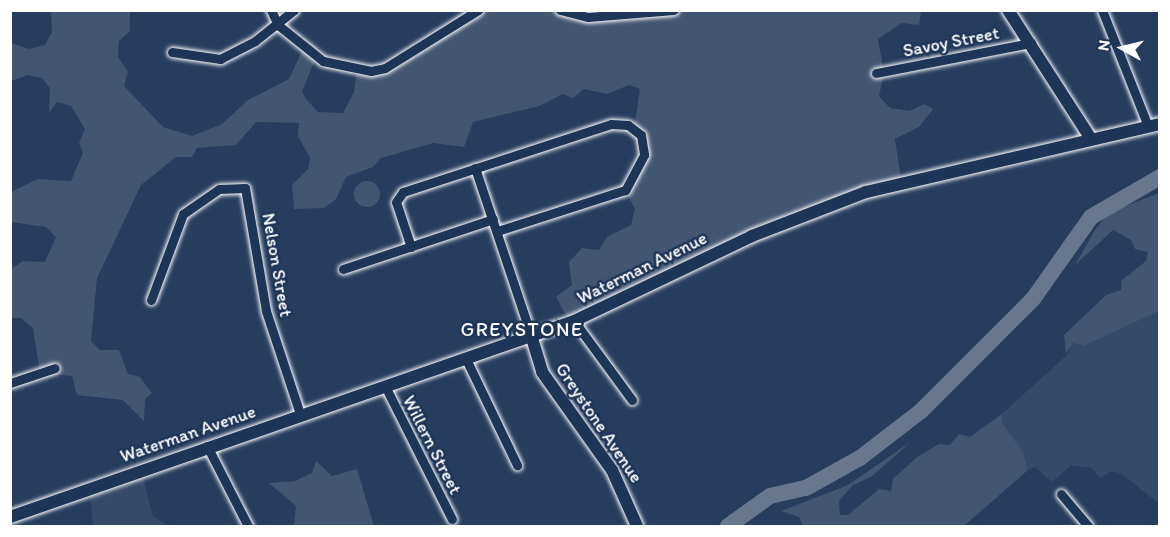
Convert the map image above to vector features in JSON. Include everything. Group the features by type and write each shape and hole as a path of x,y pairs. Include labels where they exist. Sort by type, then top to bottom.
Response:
{"main road":[{"path":"1008,10 1091,139"},
{"name":"Waterman Avenue","path":"12,520 207,446 574,321 752,236 866,192 1154,125"},
{"name":"Greystone Avenue","path":"531,335 542,372 612,470 637,526"}],"street":[{"path":"271,10 278,25 323,61 371,70 385,68 478,10"},
{"path":"172,52 220,59 278,25 294,10"},
{"path":"560,10 588,17 674,10"},
{"path":"1102,10 1154,125"},
{"name":"Savoy Street","path":"876,73 1031,43"},
{"path":"411,247 396,196 611,124 634,129 644,152 636,178 625,190 497,231"},
{"name":"Greystone Avenue","path":"475,168 531,335"},
{"name":"Nelson Street","path":"151,300 174,229 188,209 219,189 247,190 266,311 300,414"},
{"path":"343,269 493,219"},
{"path":"574,321 632,400"},
{"path":"466,359 517,465"},
{"path":"10,382 55,368"},
{"name":"Willern Street","path":"385,386 452,519"},
{"path":"207,446 248,526"},
{"path":"1061,494 1088,526"}],"shaded area":[{"path":"51,11 130,11 130,31 119,41 118,57 128,72 124,86 163,127 192,136 222,124 248,100 289,79 304,47 316,58 302,91 306,99 318,112 343,113 354,92 357,70 388,65 477,11 921,11 919,25 902,23 878,39 884,73 879,96 890,108 910,111 924,104 933,109 919,127 895,139 901,180 570,322 556,297 572,285 569,262 582,248 599,250 607,237 631,225 635,209 625,190 643,150 634,129 640,89 629,85 607,94 584,89 573,98 563,94 539,106 473,122 464,147 433,143 381,158 373,167 346,177 336,199 324,208 294,209 292,185 308,169 310,158 298,136 299,123 256,122 236,145 197,148 192,157 176,157 141,185 97,278 91,341 100,350 119,350 128,374 140,377 152,393 145,399 144,421 123,400 77,395 72,376 40,373 33,328 21,318 11,318 11,269 23,261 45,262 56,237 46,227 11,222 11,192 38,179 71,181 83,153 79,143 85,129 71,106 57,102 49,113 50,88 42,78 28,75 11,81 11,43 29,49 45,45 52,32"},
{"path":"367,181 376,185 380,194 376,203 367,207 358,203 354,194 358,185"},
{"path":"1159,193 1159,311 1084,346 1073,343 1066,354 1064,335 1106,295 1121,290 1121,281 1146,261 1148,252 1135,249 1131,240 1113,230 1075,265 1095,230 1108,213"},
{"path":"1159,311 1159,504 1122,474 1111,471 1101,478 1091,468 1071,465 1052,482 1035,467 1028,470 1023,452 1001,423 1002,414 1068,354 1073,343 1084,346"},
{"path":"1002,414 1002,423 1023,452 1028,470 964,526 803,526 799,517 781,511 848,485 912,441 871,477 853,485 839,501 840,515 848,515 879,489 891,491 893,479 917,457 939,444 950,445 959,434 970,437"},
{"path":"316,461 332,476 357,469 374,526 294,526 296,506 269,483 295,481 312,473"},
{"path":"141,470 153,516 168,526 93,526 89,486"}],"waterway":[{"path":"728,526 770,496 806,488 860,458 921,411 1033,299 1091,217 1160,177"}],"district":[{"name":"GREYSTONE","path":"522,329"}]}
